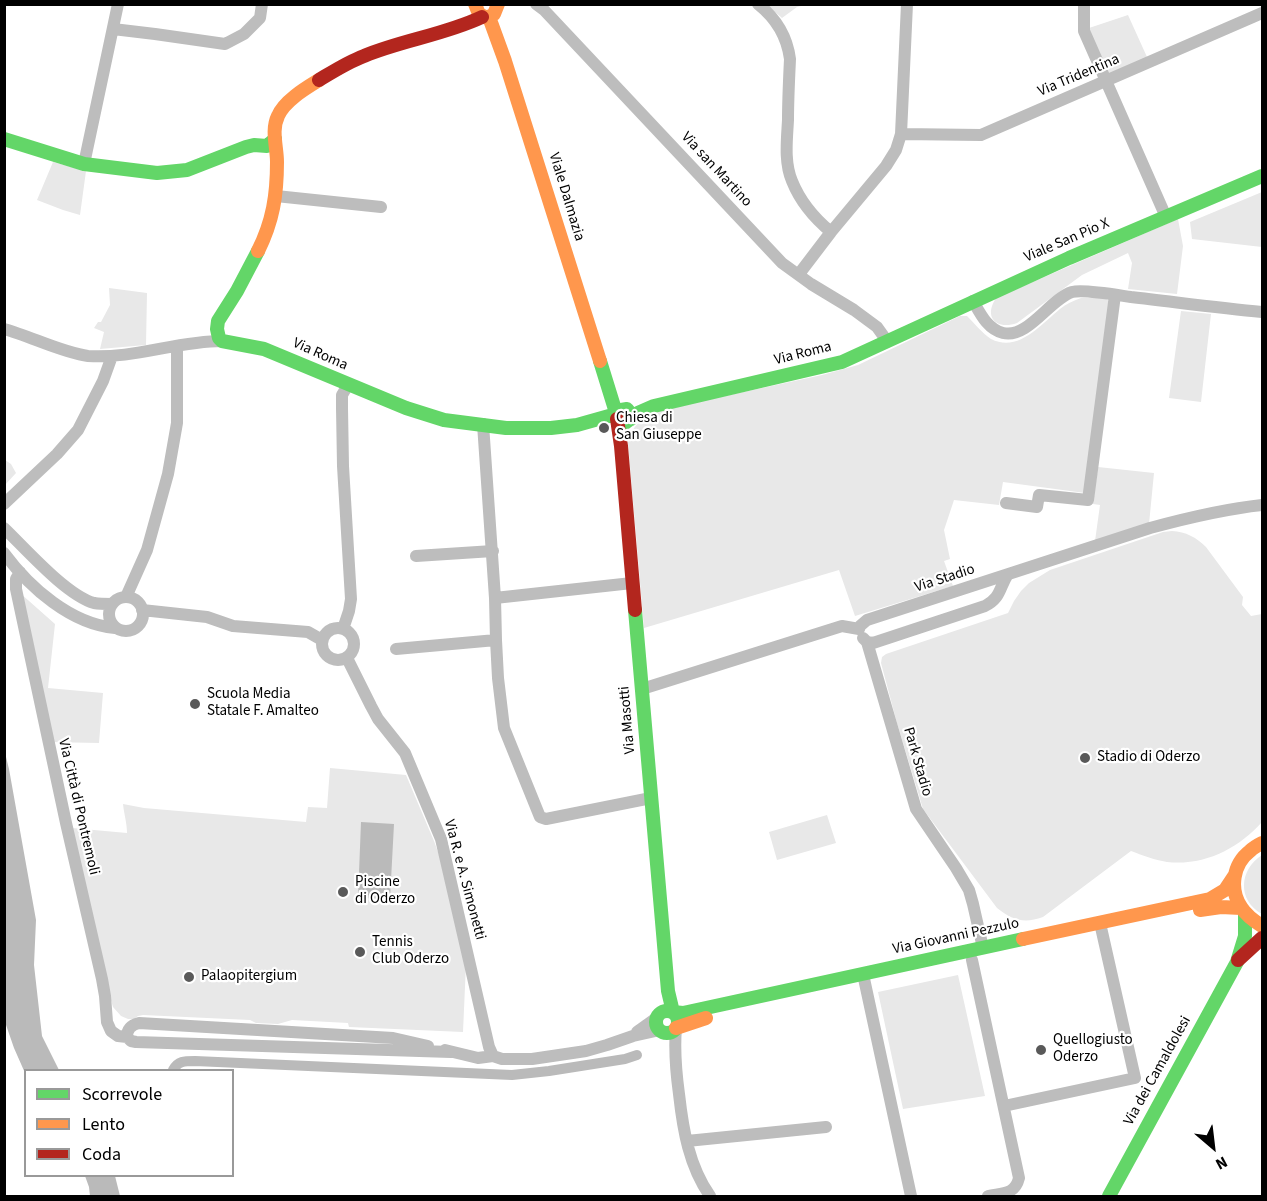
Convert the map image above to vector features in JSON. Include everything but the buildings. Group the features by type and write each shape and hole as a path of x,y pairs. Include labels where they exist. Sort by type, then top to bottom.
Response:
{"street":[{"path":"84,164 118,4"},
{"path":"112,29 225,44 244,34 260,18 262,4"},
{"name":"Via san Martino","path":"536,4 782,263 878,327 887,341"},
{"path":"758,4 775,20 784,33 788,47 790,59 786,149 791,179 809,211 831,232"},
{"path":"798,274 886,166 896,150 901,134 907,4"},
{"path":"1084,4 1084,31 1166,217"},
{"path":"199,343 218,321 237,291 265,236 276,196 277,168 269,143 282,108 302,90 345,63 463,26 491,9"},
{"name":"Viale Dalmazia","path":"491,9 609,388 610,399 624,415"},
{"name":"Via Tridentina","path":"901,134 981,135 1263,13"},
{"path":"4,139 84,164 157,173 187,170 246,147 269,143"},
{"name":"Viale San Pio X","path":"887,341 973,301 1263,176"},
{"path":"276,196 381,207"},
{"path":"973,301 984,320 1004,334 1014,333 1024,328 1064,296 1073,292 1263,312"},
{"path":"1006,503 1037,507 1039,495 1088,500 1115,295"},
{"path":"218,321 217,334 222,341"},
{"name":"Via Roma","path":"6,332 87,356 145,353 222,341 251,346 264,349 416,411 444,420 506,428 551,428 624,415 842,362 887,341"},
{"path":"126,597 147,550 168,474 177,423 177,347"},
{"path":"4,504 57,454 78,430 103,381 112,356"},
{"path":"344,629 351,599 342,408 342,395 348,385"},
{"name":"Via Masotti","path":"624,415 621,446 668,992 665,1022 675,1059 682,1118 690,1155 706,1195"},
{"path":"483,424 493,551 499,688 504,728 540,817 546,819 651,798"},
{"name":"Via Stadio","path":"642,689 842,626 863,624 976,584 1140,531 1194,516 1263,505"},
{"path":"4,528 64,586 92,602 112,604"},
{"path":"416,556 493,551"},
{"path":"4,553 20,572 57,606 90,622 125,632 136,628 142,620 142,610 136,601 126,597 112,604 109,619 116,628"},
{"name":"Via Città di Pontremoli","path":"20,572 15,585 102,979 107,1022 114,1034 136,1042 451,1052"},
{"path":"867,642 873,643 993,602 1008,574"},
{"path":"495,598 632,583"},
{"path":"976,584 986,596 982,607"},
{"path":"142,610 207,617 232,626 308,632 322,640"},
{"name":"Park Stadio","path":"863,624 861,635 867,642 916,809 969,890 983,948"},
{"path":"344,629 351,635 354,645 351,654 338,661 328,658 322,650 322,640 328,631 344,629"},
{"path":"396,649 496,640"},
{"name":"Via R. e A. Simonetti","path":"347,658 370,706 405,753 441,839 493,1056"},
{"name":"Via Giovanni Pezzulo","path":"864,978 972,960 1217,897 1230,885 1244,857 1253,848 1263,843"},
{"name":"Via dei Camaldolesi","path":"1108,1197 1237,962 1245,936 1243,911 1235,895 1235,875"},
{"name":"Via Giovanni Pezzulo","path":"665,1022 706,1018 983,948 1216,907 1230,906 1243,911"},
{"path":"1243,911 1253,921 1263,926"},
{"path":"1004,1106 1135,1078 1101,927"},
{"name":"Via dei Camaldolesi","path":"1237,962 1263,938"},
{"path":"972,960 1019,1178 1015,1189 988,1197"},
{"path":"864,978 911,1197"},
{"name":"Via Città di Pontremoli","path":"127,1037 129,1029 139,1023 284,1026 389,1037 478,1058 493,1056 501,1059 532,1059 586,1051 633,1036 665,1022"},
{"path":"282,1047 284,1026"},
{"path":"382,1050 386,1047 389,1037"},
{"path":"687,1141 826,1127"}],"shaded area":[{"path":"767,5 805,5 797,7 782,18"},
{"path":"1128,15 1147,57 1110,74 1106,73 1089,28"},
{"path":"53,162 86,171 80,215 37,200"},
{"path":"1262,192 1262,247 1192,239 1190,222"},
{"path":"1178,219 1183,246 1177,294 1128,289 1132,263 1128,253 1082,275 1017,323 1003,325 994,321 991,311 996,298"},
{"path":"109,288 147,293 146,345 100,349 104,332 94,328 98,322 101,322 110,305"},
{"path":"1081,298 1105,298 1109,301 1085,493 1003,482 999,505 954,500 944,530 950,559 944,561 953,586 855,616 839,570 644,628 628,443 634,428 642,420 656,411 858,365 960,316 967,316 991,339 1001,342 1020,340 1037,329 1062,307"},
{"path":"1181,311 1211,314 1201,402 1169,398"},
{"path":"5,460 11,464 16,473 5,485"},
{"path":"1098,467 1154,473 1149,524 1095,541 1100,505 1093,504"},
{"name":"Stadio di Oderzo","path":"1172,531 1186,534 1202,543 1243,597 1242,605 1251,616 1262,614 1262,822 1253,832 1231,848 1194,861 1167,862 1131,851 1043,917 1030,920 1013,918 997,908 923,809 897,723 881,663 882,657 1008,613 1021,591 1050,570"},
{"path":"20,593 55,624 48,688 103,693 99,743 48,742"},
{"path":"4,749 36,920 34,965 42,1036 58,1069 24,1071 5,1022"},
{"path":"330,768 406,775 450,885 466,964 463,1032 349,1027 348,1023 292,1020 278,1024 256,1023 250,1020 143,1015 128,1019 121,1016 113,1007 105,981 72,828 127,833 123,804 144,808 306,822 308,807 327,808"},
{"path":"827,815 836,843 777,860 769,832"},
{"path":"361,822 394,824 390,899 358,898"},
{"path":"1262,855 1262,914 1248,901 1244,885 1249,869"},
{"path":"958,975 985,1096 903,1109 878,992"},
{"path":"85,1177 115,1177 120,1196 90,1196"}],"waterway":[{"path":"174,1069 182,1062 195,1061 512,1075 625,1059 637,1055"}],"traffic: fast":[{"path":"4,139 84,164 157,173 187,170 246,147 267,146 275,139"},
{"path":"631,419 631,414 627,409 617,414 618,421 625,423 638,413 654,406 842,362 1069,258 1262,176"},
{"path":"258,251 218,321 219,338 222,341 264,349 406,408 444,420 506,428 551,428 617,416 600,361"},
{"path":"635,610 668,991 673,1012 683,1013 1023,939"},
{"path":"1109,1196 1237,962 1245,936 1245,914"},
{"path":"667,1011 677,1018 678,1022 671,1032 667,1033 657,1026 656,1022 663,1012 667,1011"}],"traffic: slow":[{"path":"475,4 479,14 487,18 494,14 498,4"},
{"path":"489,17 600,361"},
{"path":"258,251 271,218 275,197 276,121 281,110 290,100 319,80"},
{"path":"1262,843 1244,856 1237,870 1234,885 1237,900 1245,913 1262,926"},
{"path":"1023,939 1210,899 1225,890 1235,875"},
{"path":"1200,910 1221,907 1241,908"},
{"path":"676,1028 706,1018"}],"traffic: jam":[{"path":"319,80 364,56 482,17"},
{"path":"617,419 635,610"},
{"path":"1238,960 1262,938"}],"place":[{"name":"Chiesa di San Giuseppe","path":"604,428"},
{"name":"Scuola Media Statale F. Amalteo","path":"195,704"},
{"name":"Stadio di Oderzo","path":"1085,758"},
{"name":"Piscine di Oderzo","path":"343,892"},
{"name":"Tennis Club Oderzo","path":"360,952"},
{"name":"Palaopitergium","path":"189,977"},
{"name":"Quellogiusto Oderzo","path":"1041,1050"}]}
